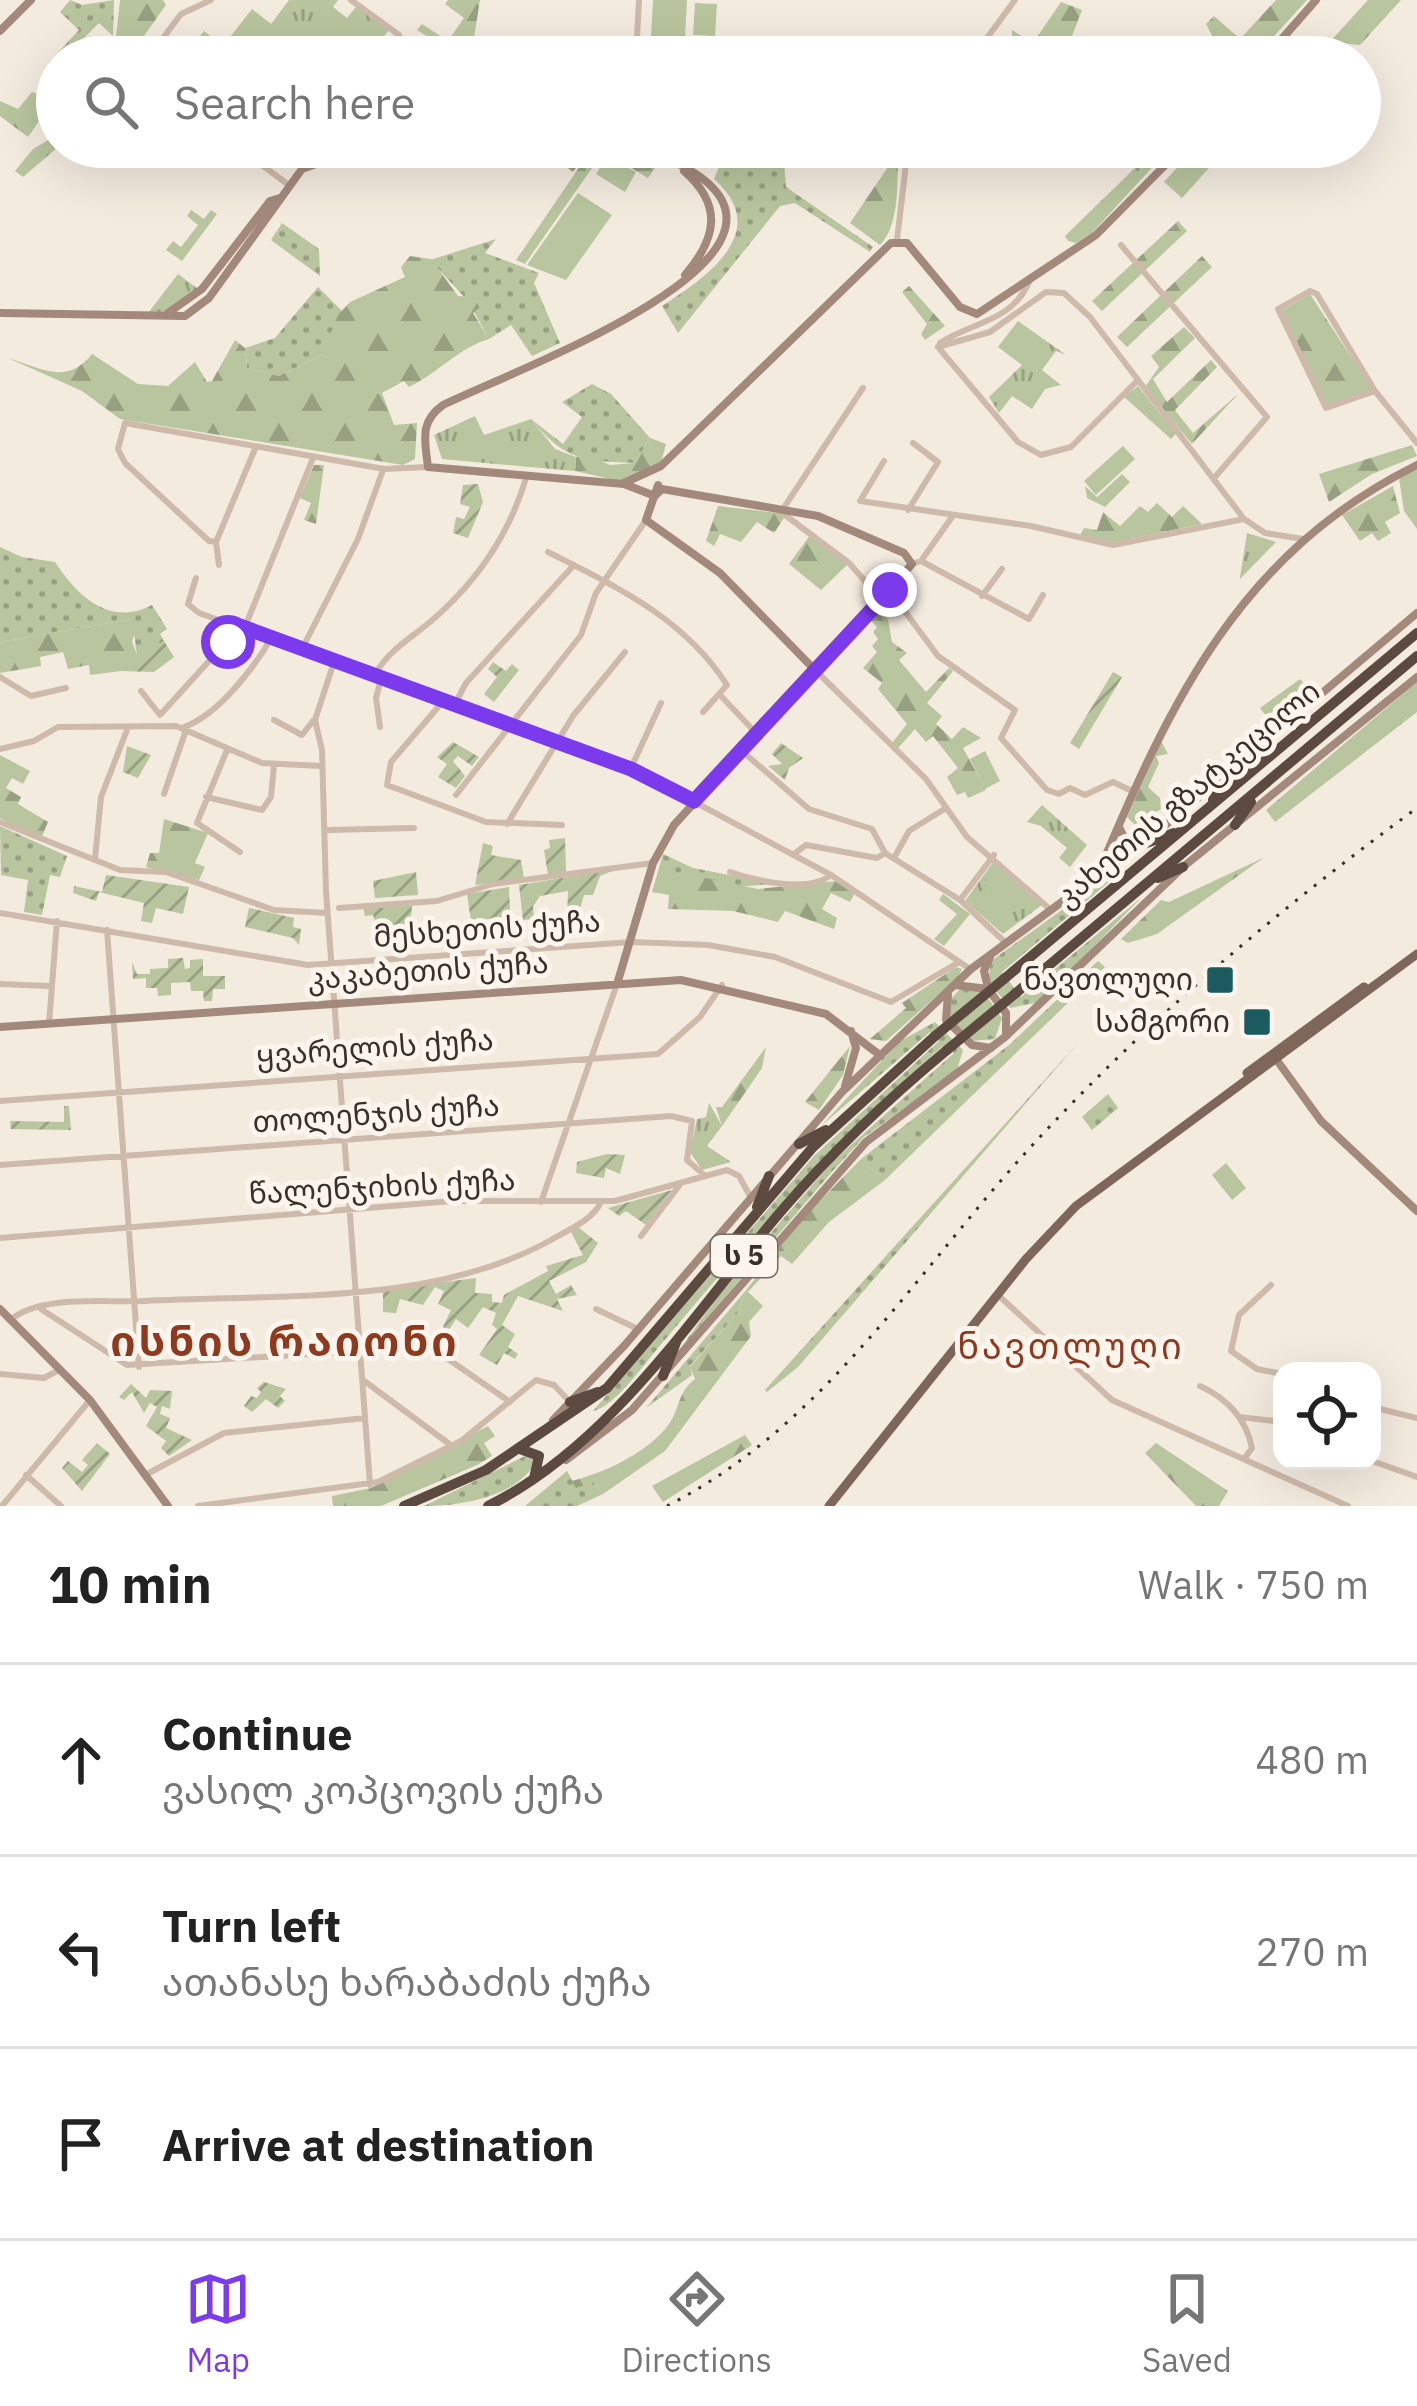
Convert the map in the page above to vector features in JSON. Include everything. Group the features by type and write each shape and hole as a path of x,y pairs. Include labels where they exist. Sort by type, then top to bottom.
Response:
{"highway":[{"name":"კახეთის გზატკეცილი","path":"404,1506 520,1449 607,1388 834,1126 1417,633"},
{"name":"კახეთის გზატკეცილი","path":"488,1506 549,1469 680,1331 842,1144 947,1050 1417,656"},
{"path":"1208,808 1230,773"},
{"path":"1235,825 1259,790"},
{"path":"1138,846 1183,829"},
{"path":"1144,884 1184,867"},
{"path":"799,1144 834,1126"},
{"path":"754,1216 769,1176"},
{"path":"663,1376 680,1331"},
{"path":"570,1402 607,1388"},
{"path":"520,1449 534,1451 541,1461 533,1481"}],"main road":[{"path":"829,1506 998,1294 1095,1197 1273,1055 1417,954"}],"street":[{"path":"0,32 32,0"},
{"path":"165,36 181,14 211,0"},
{"path":"351,0 398,36"},
{"path":"636,36 638,0"},
{"path":"988,36 1015,0"},
{"path":"1284,36 1316,0"},
{"path":"267,168 290,185"},
{"path":"679,282 705,249 714,217 701,187 680,168"},
{"path":"428,467 425,425 436,410 597,333 712,258 729,226 722,196 682,168"},
{"path":"456,795 581,634 603,581 646,520 661,466 897,240 906,168"},
{"path":"897,240 915,250 970,314 986,311 1096,235 1163,168"},
{"path":"0,313 161,316 192,299 269,201 280,198 302,169"},
{"path":"1121,245 1267,417 1215,478"},
{"path":"938,347 1008,309 1030,281"},
{"path":"1376,392 1326,408 1278,309 1310,291 1317,294 1376,392 1417,443"},
{"path":"938,347 990,332 1046,292 1064,293 1090,317 1244,519 1265,533 1303,538"},
{"path":"938,347 1018,442 1041,455 1072,447 1137,381"},
{"path":"781,509 862,388"},
{"path":"216,542 208,541 125,463 118,449 125,423 384,469 528,472 654,484 818,516 904,553 1029,619 1043,595"},
{"path":"908,510 938,462 913,443"},
{"path":"219,565 216,542 255,449"},
{"path":"141,691 160,716 242,627 313,458"},
{"path":"884,461 859,496 864,503 1031,526 1113,545 1244,519"},
{"path":"1097,875 1132,791 1212,643 1261,578 1346,505 1417,465"},
{"path":"304,647 358,539 384,469"},
{"path":"380,727 376,698 385,659 438,615 487,561 512,522 528,472"},
{"path":"781,509 849,563 880,598"},
{"path":"541,1202 596,1055 653,863 694,801 754,731 917,562 952,518"},
{"path":"646,520 720,573 926,779 967,837 1051,910"},
{"path":"548,552 670,620 726,681 721,696 703,712"},
{"path":"456,702 466,682 574,566"},
{"path":"982,596 1002,569"},
{"path":"196,578 190,607 631,769 831,875 971,969"},
{"path":"890,590 938,656 1015,710 1001,738 1047,790 1059,794 1070,788 1085,795 1114,782 1132,791"},
{"name":"კახეთის გზატკეცილი","path":"538,1435 638,1329 842,1092 971,969 1230,773 1417,613"},
{"path":"164,794 185,729 236,685 272,638"},
{"path":"507,824 625,652"},
{"path":"274,720 302,735 314,720 335,659"},
{"path":"0,676 32,696 66,688"},
{"name":"კახეთის გზატკეცილი","path":"549,1469 605,1435 663,1376 866,1142 992,1048 1184,867 1417,676"},
{"path":"721,696 754,731"},
{"path":"446,699 395,759 386,783 472,817 507,824 562,825"},
{"path":"631,769 661,704"},
{"path":"314,720 328,830 327,914 370,1485"},
{"path":"0,748 34,741 58,727 185,729 226,750 274,765 321,766"},
{"path":"94,859 101,797 127,730"},
{"path":"385,748 395,759"},
{"path":"740,748 809,809 872,829 885,853 959,900 1006,944"},
{"path":"226,750 197,823 240,852"},
{"path":"206,797 262,810 271,797 274,765"},
{"path":"894,858 909,831 946,808"},
{"path":"0,822 44,844 120,870 166,872 274,910 327,914"},
{"path":"1119,825 1126,841 1138,846"},
{"path":"328,830 414,828"},
{"path":"794,854 806,845 877,858 885,853"},
{"path":"959,900 994,856"},
{"path":"339,908 437,901 493,884 653,863"},
{"path":"730,872 764,882 814,883 831,875"},
{"name":"მესხეთის ქუჩა","path":"0,914 290,963 334,964 632,942 762,954 891,1002 959,962"},
{"path":"49,1024 57,921"},
{"path":"107,930 139,1367"},
{"path":"991,955 984,971 988,989 1006,1013 1005,1037"},
{"name":"კაკაბეთის ქუჩა","path":"0,1027 618,981 722,985 802,1005 850,1029 881,1056"},
{"path":"0,985 49,986"},
{"name":"ყვარელის ქუჩა","path":"0,1101 664,1051 722,985"},
{"path":"946,1020 952,988 988,989"},
{"path":"918,1020 946,1020 972,1045 992,1048"},
{"path":"842,1092 856,1048 850,1029"},
{"path":"1273,1055 1322,1121 1417,1211"},
{"name":"თოლენჯის ქუჩა","path":"0,1166 688,1117 693,1124 687,1160 703,1174"},
{"path":"703,1174 733,1172 750,1196"},
{"name":"წალენჯიხის ქუჩა","path":"0,1238 458,1201 601,1202 703,1174"},
{"path":"641,1236 682,1182"},
{"path":"10,1321 39,1308 356,1290 495,1268 562,1234 596,1211 601,1202"},
{"path":"1271,1285 1239,1315 1232,1351 1257,1369 1273,1372"},
{"path":"998,1294 1101,1393 1348,1506"},
{"path":"39,1308 113,1360 139,1367 361,1351"},
{"path":"596,1309 638,1329"},
{"path":"0,1310 90,1400 165,1504"},
{"path":"435,1349 511,1402"},
{"path":"0,1374 44,1378 59,1370"},
{"path":"363,1379 452,1445"},
{"path":"198,1506 370,1485 452,1445 536,1380 554,1385 570,1402"},
{"path":"1200,1386 1223,1396 1239,1417 1252,1448 1244,1459"},
{"path":"2,1506 90,1400"},
{"path":"1381,1409 1417,1418"},
{"path":"1239,1417 1273,1422"},
{"path":"147,1474 224,1433 365,1418"},
{"path":"1381,1464 1417,1477"},
{"path":"26,1474 61,1506"}],"green space":[{"path":"70,0 82,5 114,0 113,36 99,23 86,36 73,36 79,30 60,12"},
{"path":"120,0 163,0 166,5 144,36 116,36"},
{"path":"289,0 338,0 333,7 347,18 356,7 389,30 384,36 231,36 252,9 271,24"},
{"path":"448,0 480,0 474,36 451,36 464,18 445,4"},
{"path":"653,0 687,0 685,36 651,36"},
{"path":"1276,0 1307,0 1274,36 1243,36"},
{"path":"1368,0 1401,0 1368,36 1335,36"},
{"path":"1061,2 1082,10 1072,36 1038,36"},
{"path":"695,3 717,4 715,36 693,35"},
{"path":"1214,16 1237,36 1212,36 1206,24"},
{"path":"422,24 440,36 417,30"},
{"path":"32,92 36,93 36,126 28,137 0,116 0,101 18,109"},
{"path":"33,149 36,166 23,177 15,171"},
{"path":"579,168 592,168 525,264 516,260"},
{"path":"600,168 636,172 625,192 596,174"},
{"path":"631,168 655,168 648,178"},
{"path":"718,168 785,168 786,187 873,247 870,252 795,203 780,206 678,333 662,306 713,267 735,235 737,217 731,199 714,179"},
{"path":"887,168 898,168 891,228 880,245 850,223"},
{"path":"1135,168 1152,168 1092,233 1076,243 1065,236"},
{"path":"1177,168 1209,168 1182,198 1164,182"},
{"path":"578,193 612,215 566,280 527,265"},
{"path":"191,210 204,219 211,210 217,214 182,261 166,250 173,241 181,247 198,225 187,216"},
{"path":"1178,221 1187,231 1102,311 1092,301"},
{"path":"282,223 319,249 320,276 271,240"},
{"path":"496,239 485,253 539,273 534,283 560,343 532,356 511,325 489,339 468,301 430,260"},
{"path":"410,256 431,259 458,296 483,298 485,303 473,313 489,339 409,387 404,381 382,393 394,425 417,423 415,459 403,465 120,419 82,391 8,358 63,372 92,354 138,384 168,386 195,362 207,382 212,381 235,340 245,348 247,368 279,376 322,355 338,315 350,302 405,277 401,267"},
{"path":"1202,256 1212,267 1127,347 1117,337"},
{"path":"178,274 198,289 163,313 148,313"},
{"path":"909,286 945,326 925,340 921,334 927,324 902,292"},
{"path":"318,287 342,311 322,355 279,376 247,368 245,348 275,338"},
{"path":"1310,294 1372,389 1333,407 1326,404 1281,311"},
{"path":"1018,321 1066,355 1056,351 1042,370 1061,385 1045,389 1032,409 1012,396 999,413 989,397 1022,365 998,347"},
{"path":"1184,327 1195,338 1153,379 1167,402 1211,360 1217,367 1175,410 1193,433 1238,394 1192,444 1145,387 1159,367 1151,356"},
{"path":"592,384 611,394 650,438 635,463 602,461 565,451 531,419 563,444 582,417 562,402"},
{"path":"1138,386 1176,434 1171,439 1124,397"},
{"path":"475,416 484,435 531,419 555,449 576,457 575,471 442,459 434,435"},
{"path":"650,438 666,444 661,463 624,482 575,471 576,457 586,454 610,465 635,463"},
{"path":"1412,445 1417,456 1372,474 1329,502 1319,474"},
{"path":"1123,446 1135,459 1096,495 1084,481"},
{"path":"314,465 324,465 316,524 304,520 311,503 300,498"},
{"path":"1417,470 1417,529 1404,511 1399,478"},
{"path":"1122,474 1130,482 1105,507 1087,498 1085,486 1097,497"},
{"path":"478,484 483,502 468,538 453,533 456,517 464,519 470,507 460,504 463,485"},
{"path":"1393,486 1400,513 1385,522 1391,533 1378,541 1372,533 1360,541 1342,515"},
{"path":"1157,503 1172,517 1183,506 1202,524 1114,542 1079,537 1084,528 1097,530 1103,512 1120,526 1140,506 1148,512"},
{"path":"718,506 778,513 784,518 774,533 757,522 741,542 720,534 714,546 706,541"},
{"path":"1247,533 1276,542 1240,579 1240,577"},
{"path":"811,534 847,565 821,590 789,564"},
{"path":"0,547 22,557 55,562 85,597 109,610 137,611 152,605 167,629 160,634 164,641 137,656 132,619 0,642"},
{"path":"879,607 888,620 892,642 907,653 899,660 926,692 949,668 953,671 927,703 942,716 936,724 952,739 963,727 981,738 963,748 986,790 968,798 965,792 957,795 947,777 958,768 933,736 926,742 915,729 898,748 892,743 907,724 878,689 882,683 863,668 877,652 872,646 878,639 873,632 877,627 868,618"},
{"path":"132,619 139,622 132,641 138,658 123,662 121,671 90,675 89,665 68,669 63,652 40,657 41,666 0,673 0,642"},
{"path":"164,641 174,657 154,672 121,671 122,662"},
{"path":"493,662 506,671 512,664 519,670 494,702 484,694 497,677 488,669"},
{"path":"1113,672 1122,677 1079,749 1070,743"},
{"path":"1300,679 1311,691 1272,724 1260,708"},
{"path":"1417,682 1417,712 1275,822 1266,810"},
{"path":"1161,741 1168,754 1156,756 1159,763 1148,787 1160,798 1161,809 1135,825 1127,817"},
{"path":"453,742 479,757 472,766 458,756 453,761 465,776 456,788 438,777 447,764 437,757"},
{"path":"781,743 803,758 789,768 785,780 768,766 782,764 772,754"},
{"path":"127,746 151,755 138,778 123,772"},
{"path":"985,751 1000,781 985,789 970,759"},
{"path":"0,755 30,771 23,784 12,778 6,788 21,797 18,804 48,822 41,839 0,818"},
{"path":"1042,805 1087,845 1070,867 1059,858 1067,848 1041,826 1027,822"},
{"path":"164,819 208,833 195,863 205,867 199,880 146,867 150,853 159,853"},
{"path":"0,826 67,856 60,877 50,875 42,915 24,912 28,880 1,875"},
{"path":"565,838 566,872 548,875 544,850 550,848 549,840"},
{"path":"483,843 493,846 491,855 521,860 524,878 475,885"},
{"path":"663,854 693,868 775,884 734,887 658,871"},
{"path":"1263,858 1157,934 1128,943 1121,939 1161,900 1169,902"},
{"path":"994,861 1042,905 1003,934 965,901"},
{"path":"617,869 600,876 593,895 584,895 578,917 567,916 568,891 540,896 533,906 534,919 523,920 519,885"},
{"path":"658,871 758,889 837,881 855,893 850,902 831,893 822,909 837,918 834,929 785,911 778,922 733,911 668,909 669,895 652,892"},
{"path":"1116,871 1121,872 1002,972 1021,997 1142,897 1040,1002 1010,1008 988,981 991,961"},
{"path":"416,872 418,895 375,898 373,881"},
{"path":"991,873 1020,892 1010,907 981,888"},
{"path":"106,875 189,887 183,914 156,908 152,923 141,921 144,903 99,892 96,901 73,893 74,886 102,892"},
{"path":"509,887 511,933 505,933 505,917 471,921 467,894"},
{"path":"943,894 970,914 944,946 934,939 957,914 939,900"},
{"path":"412,906 410,926 392,926 390,936 380,936 373,915 365,916 363,907"},
{"path":"249,908 294,918 293,927 301,929 299,945 293,938 245,927"},
{"path":"183,958 185,969 190,968 190,960 203,959 203,976 225,976 225,989 213,989 212,1001 204,1001 203,991 191,991 190,982 171,983 171,995 158,996 157,988 146,988 146,978 133,979 132,962 137,974 150,974 150,969 168,968 168,959"},
{"path":"1098,961 1105,967 1013,1056 1009,1045"},
{"path":"956,967 962,969 958,977 886,1041 870,1039 906,1008 902,1003"},
{"path":"960,989 983,991 1002,1018 995,1039 971,1041 951,1020 949,1001"},
{"path":"935,1022 963,1050 957,1070 864,1137 674,1357 730,1280 834,1160 954,1053 943,1046 904,1081 794,1191 628,1385 593,1411 814,1156 939,1041 930,1032 821,1126 900,1041"},
{"path":"1078,1043 798,1367 767,1392 765,1390"},
{"path":"1009,1045 1013,1056 885,1180 861,1159"},
{"path":"850,1046 843,1075 819,1110 805,1102"},
{"path":"766,1047 762,1068 722,1126 716,1107 722,1107"},
{"path":"1108,1094 1118,1108 1092,1130 1082,1117"},
{"path":"709,1103 722,1126 707,1146 731,1162 702,1170 690,1152 697,1119 706,1117"},
{"path":"64,1106 69,1106 71,1130 11,1129 10,1121 64,1122"},
{"path":"625,1155 620,1174 606,1168 604,1178 576,1173 577,1162"},
{"path":"861,1159 885,1180 829,1222 792,1264 781,1256 748,1292 763,1306 749,1322 751,1336 665,1451 603,1494 593,1482 576,1488 572,1481 623,1461 666,1428 695,1379 690,1367 737,1314 747,1289 800,1221"},
{"path":"1226,1163 1246,1188 1232,1200 1212,1175"},
{"path":"672,1190 646,1225 626,1211 619,1216 608,1208"},
{"path":"578,1227 598,1243 586,1262 549,1281 556,1294 571,1285 577,1295 557,1299 563,1311 518,1296 502,1325 515,1334 508,1347 518,1354 515,1359 504,1353 497,1365 479,1355 497,1329 492,1325 496,1313 483,1307 468,1328 456,1319 449,1330 443,1327 451,1310 438,1304 444,1291 435,1287 423,1305 400,1299 396,1313 383,1312 383,1290 476,1278 475,1293 492,1294 492,1302 502,1303 504,1295 548,1271 546,1266 583,1255 571,1232"},
{"path":"747,1289 737,1314 690,1366 692,1375 646,1408"},
{"path":"264,1382 286,1389 280,1396 285,1401 278,1408 266,1399 252,1412 244,1406 251,1396 257,1398 261,1392 257,1388"},
{"path":"131,1384 146,1398 150,1390 172,1391 170,1409 162,1406 160,1414 170,1418 166,1428 192,1440 169,1456 161,1448 166,1441 146,1426 157,1407 150,1403 144,1413 132,1392 124,1400 119,1397"},
{"path":"488,1426 495,1436 484,1443 492,1456 477,1465 381,1506 333,1506 332,1496 371,1488"},
{"path":"745,1435 752,1445 663,1502 652,1486"},
{"path":"97,1443 110,1454 82,1491 62,1468 68,1461 82,1472 88,1465 82,1460"},
{"path":"1156,1443 1228,1491 1219,1506 1196,1506 1145,1453"},
{"path":"525,1456 536,1461 502,1491 470,1501 424,1506"},
{"path":"567,1471 576,1487 593,1482 603,1494 577,1506 525,1506"}],"railway":[{"path":"667,1506 725,1472 824,1387 1040,1137 1173,1005 1318,883 1417,808"}],"place":[{"name":"ნავთლუღი","path":"1220,980"},
{"name":"სამგორი","path":"1257,1022"}],"district":[{"name":"ისნის რაიონი","path":"285,1341"},
{"name":"ნავთლუღი","path":"1071,1346"}],"route":[{"path":"228,642 240,626 304,647 631,769 694,801 754,731 890,590"}]}
